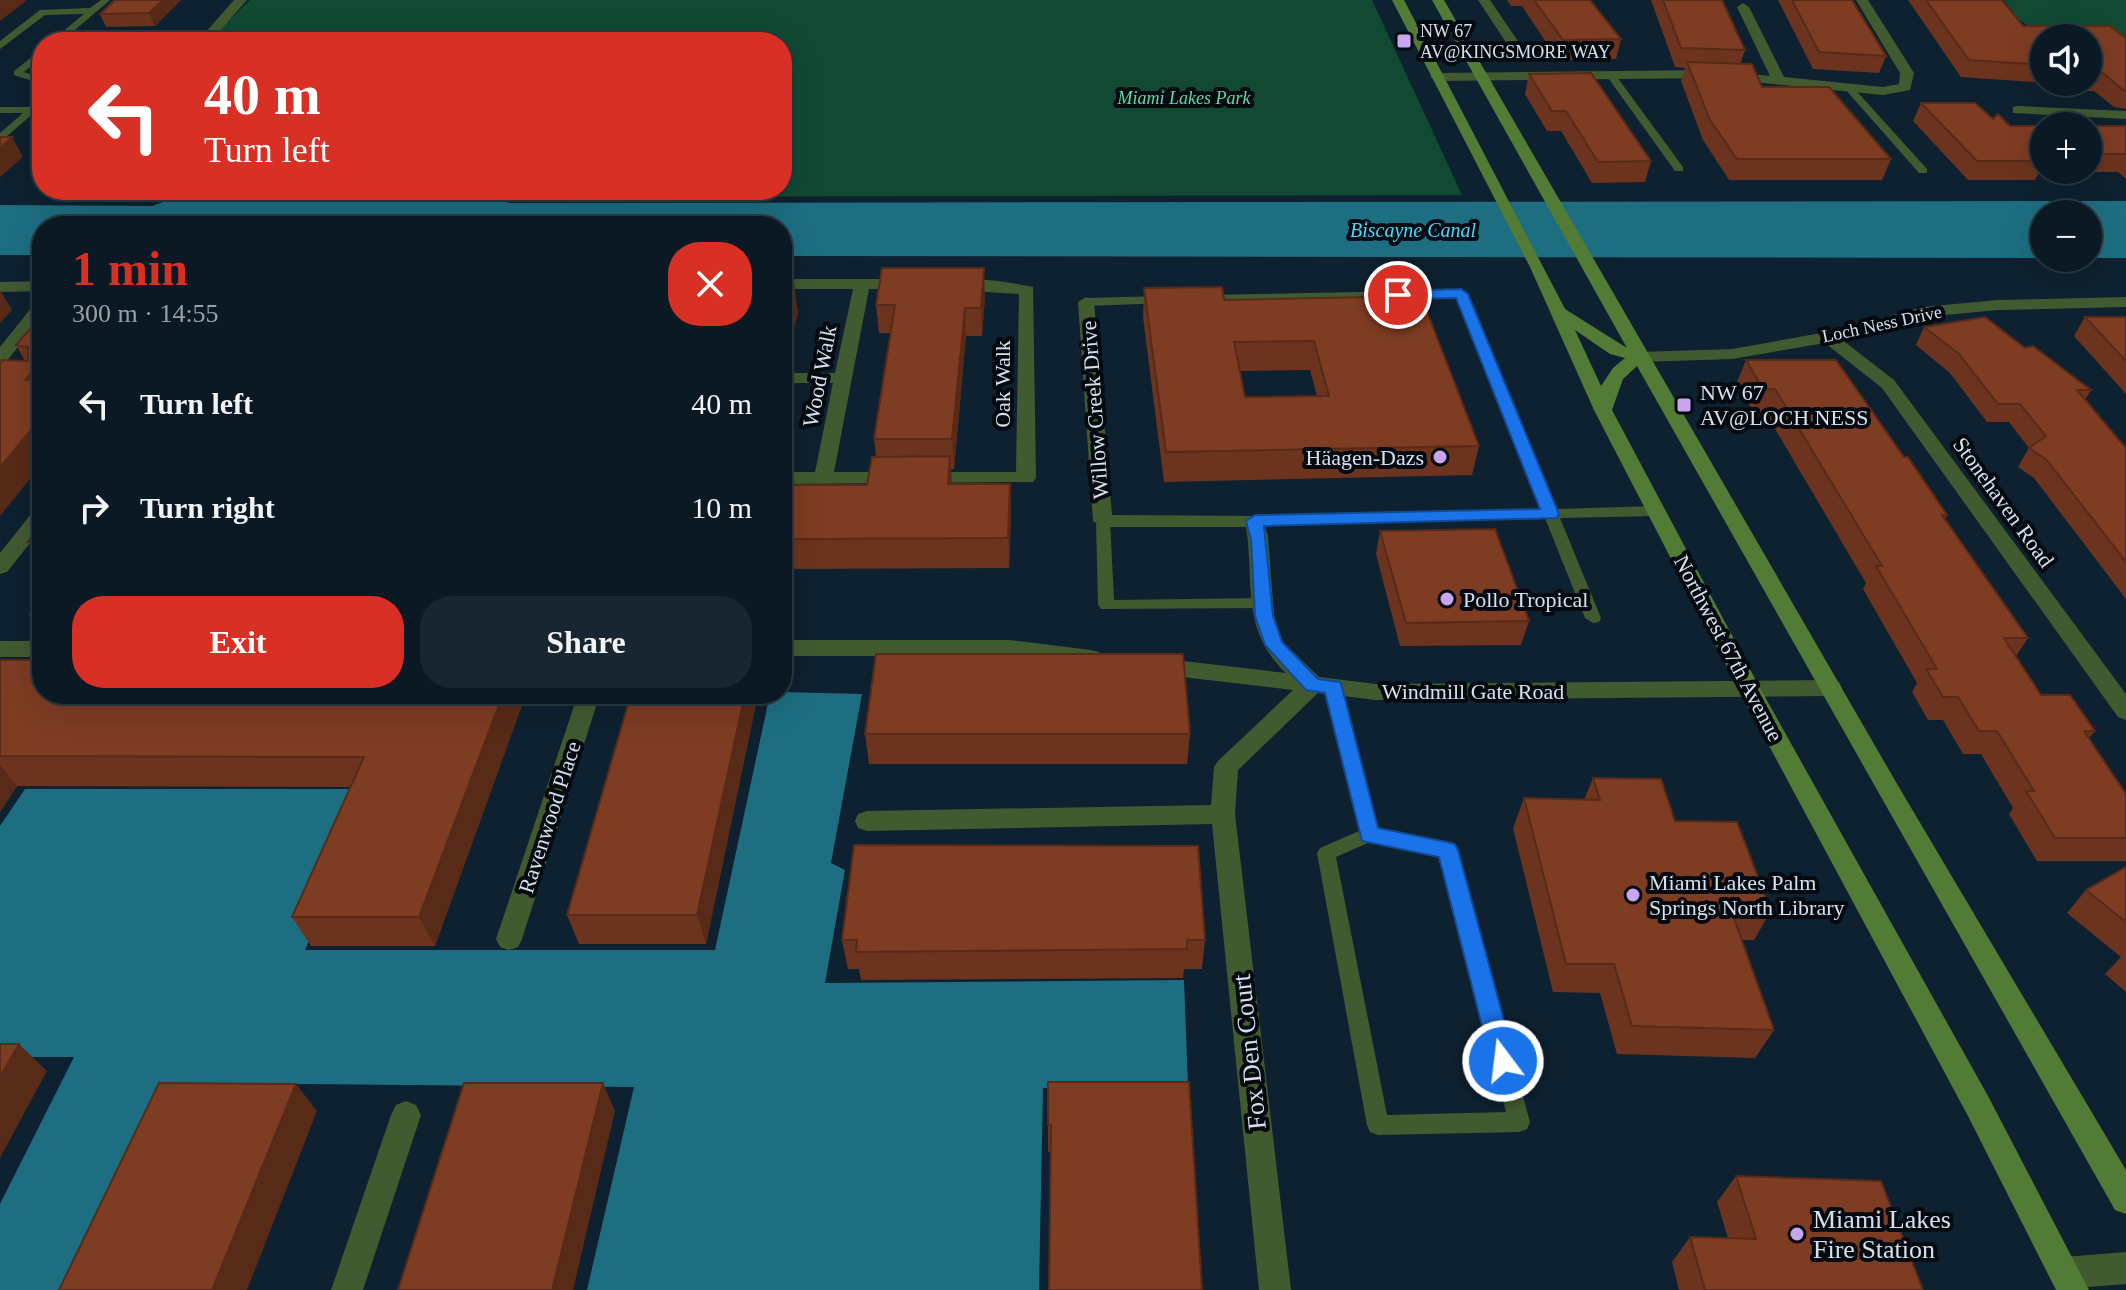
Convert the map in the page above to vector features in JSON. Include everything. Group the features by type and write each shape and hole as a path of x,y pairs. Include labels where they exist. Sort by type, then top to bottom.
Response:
{"main road":[{"name":"Northwest 67th Avenue","path":"1398,0 1538,267 1603,410 1749,688 1978,1106 2069,1281"},
{"path":"1438,0 1640,357 2126,1199"},
{"path":"1557,309 1616,350 1640,357"},
{"path":"1603,410 1608,389 1622,365 1640,357"}],"street":[{"path":"212,32 241,0"},
{"path":"1484,0 1520,53"},
{"path":"1437,77 1714,74 1883,91 1905,87 1907,73 1862,0"},
{"path":"1743,7 1779,80"},
{"path":"2018,110 2126,115"},
{"path":"792,284 862,283"},
{"name":"Oak Walk","path":"823,478 1026,478 1027,291 1003,286 862,283"},
{"name":"Wood Walk","path":"823,478 862,283"},
{"path":"0,287 32,286"},
{"name":"Willow Creek Drive","path":"1086,302 1103,521 1255,521"},
{"name":"Loch Ness Drive","path":"1640,357 1732,354 1828,337 1923,312 1998,305 2126,302"},
{"path":"0,358 32,318"},
{"name":"Stonehaven Road","path":"1828,337 1888,384 2126,711"},
{"path":"792,378 844,378"},
{"path":"792,478 823,478"},
{"path":"1255,521 1264,603 1274,645 1323,686"},
{"path":"0,567 32,527"},
{"name":"Windmill Gate Road","path":"792,648 1009,648 1376,692 1831,688"},
{"path":"0,649 32,649"},
{"name":"Fox Den Court","path":"1275,1290 1223,814 1226,767 1323,686"},
{"name":"Ravenwood Place","path":"509,939 586,704"},
{"path":"867,821 1223,814"},
{"path":"347,1290 406,1115"},
{"path":"2069,1281 2126,1268"}],"lane":[{"path":"67,32 106,0"},
{"path":"0,46 43,12 93,11"},
{"path":"32,60 17,73 32,78"},
{"path":"1611,75 1679,169"},
{"path":"1848,87 1923,171"},
{"path":"0,110 32,110"},
{"path":"0,139 32,110"},
{"path":"1195,299 1461,294 1593,618"},
{"path":"1086,302 1180,300"},
{"path":"1255,521 1656,511"},
{"path":"1103,521 1106,605 1264,603"},
{"path":"1323,686 1369,835"},
{"path":"1369,835 1447,850 1519,1122 1378,1125 1326,853 1369,835"}],"green space":[{"name":"Miami Lakes Park","path":"250,0 1372,0 1462,195 792,196 792,32 217,32"},
{"path":"2004,0 2126,0 2126,37 2102,35 2102,24 2030,24 2030,27 2019,20"}],"water":[{"name":"Biscayne Canal","path":"167,200 506,200 508,203 2030,201 2030,258 792,256 792,216 32,216 32,255 0,255 0,205 152,206"},
{"path":"2102,201 2126,201 2126,258 2102,258"},
{"path":"792,692 862,694 831,863 845,870 825,983 1184,980 1188,1086 1043,1088 1039,1290 587,1290 634,1087 184,1083 89,1290 0,1290 0,1204 74,1057 0,1057 0,826 25,789 373,789 305,950 715,950 768,704 792,704"}],"building":[{"path":"115,0 163,0 149,13 100,14"},
{"path":"1534,0 1590,0 1621,39 1563,40"},
{"path":"1663,0 1722,0 1745,50 1681,48"},
{"path":"1792,0 1852,0 1886,56 1819,52"},
{"path":"1926,0 2002,0 2023,26 2030,26 2030,64 1969,60"},
{"path":"2102,26 2110,26 2126,38 2126,90 2103,73"},
{"path":"1687,62 1752,64 1762,87 1829,87 1891,159 1737,159 1710,120"},
{"path":"1591,73 1651,161 1598,162 1566,111 1552,111 1529,74"},
{"path":"1921,103 1975,103 1993,119 1998,114 2010,126 2030,126 2030,161 1977,161"},
{"path":"2102,126 2126,126 2126,154 2102,154"},
{"path":"0,137 12,137 0,148"},
{"path":"882,268 984,268 981,308 965,308 952,439 874,439 895,305 876,305"},
{"path":"1222,287 1224,300 1421,296 1479,446 1166,452 1144,288","holes":["1314,341 1329,396 1245,397 1234,342"]},
{"path":"1985,317 2025,348 2033,346 2091,390 2077,390 2126,448 2126,562 2046,459 2029,448 2046,436 2020,404 1998,404 1959,354 1924,327"},
{"path":"2085,317 2126,317 2126,361"},
{"path":"32,327 32,372 25,380 32,380 32,429 0,467 0,363 2,360 28,361 28,347 16,345"},
{"path":"1746,360 1836,360 1904,457 1908,457 1947,515 1942,515 2028,638 2004,638 2041,695 2070,695 2095,731 2084,731 2126,794 2126,838 2055,838 2026,791 2034,791 1997,731 1979,731 1958,697 1943,697 1926,669 1937,669 1876,566 1882,566 1775,389 1763,389"},
{"path":"950,456 948,484 1010,484 1008,538 792,539 792,485 867,485 872,457"},
{"name":"Pollo Tropical","path":"1495,529 1529,621 1406,623 1380,531"},
{"path":"876,654 1183,654 1190,734 865,734"},
{"path":"0,660 32,660 32,704 499,704 419,917 292,917 364,757 0,756"},
{"path":"628,704 743,704 697,915 567,915"},
{"name":"Miami Lakes Palm Springs North Library","path":"1593,778 1661,779 1675,821 1737,822 1771,911 1731,910 1774,1030 1632,1026 1614,964 1566,964 1524,798 1600,800"},
{"path":"854,845 1198,846 1205,940 1187,940 1187,949 856,952 857,940 842,940"},
{"path":"2126,867 2126,922 2086,890"},
{"path":"0,1044 19,1044 0,1077"},
{"path":"1048,1082 1189,1082 1202,1290 1049,1290 1051,1125 1048,1125"},
{"path":"159,1083 296,1084 212,1290 59,1290"},
{"path":"464,1083 603,1083 552,1290 398,1290"},
{"name":"Miami Lakes Fire Station","path":"1736,1176 1881,1181 1923,1290 1705,1290 1690,1237 1756,1239"}],"place":[{"name":"NW 67 AV@KINGSMORE WAY","path":"1404,41"},
{"name":"NW 67 AV@LOCH NESS","path":"1684,405"},
{"name":"Häagen-Dazs","path":"1440,457"},
{"name":"Pollo Tropical","path":"1447,599"},
{"name":"Miami Lakes Palm Springs North Library","path":"1633,895"},
{"name":"Miami Lakes Fire Station","path":"1797,1234"}],"route":[{"path":"1398,295 1461,294 1551,514 1255,521 1264,616 1274,645 1313,685 1333,687 1369,835 1447,850 1503,1061"}]}
